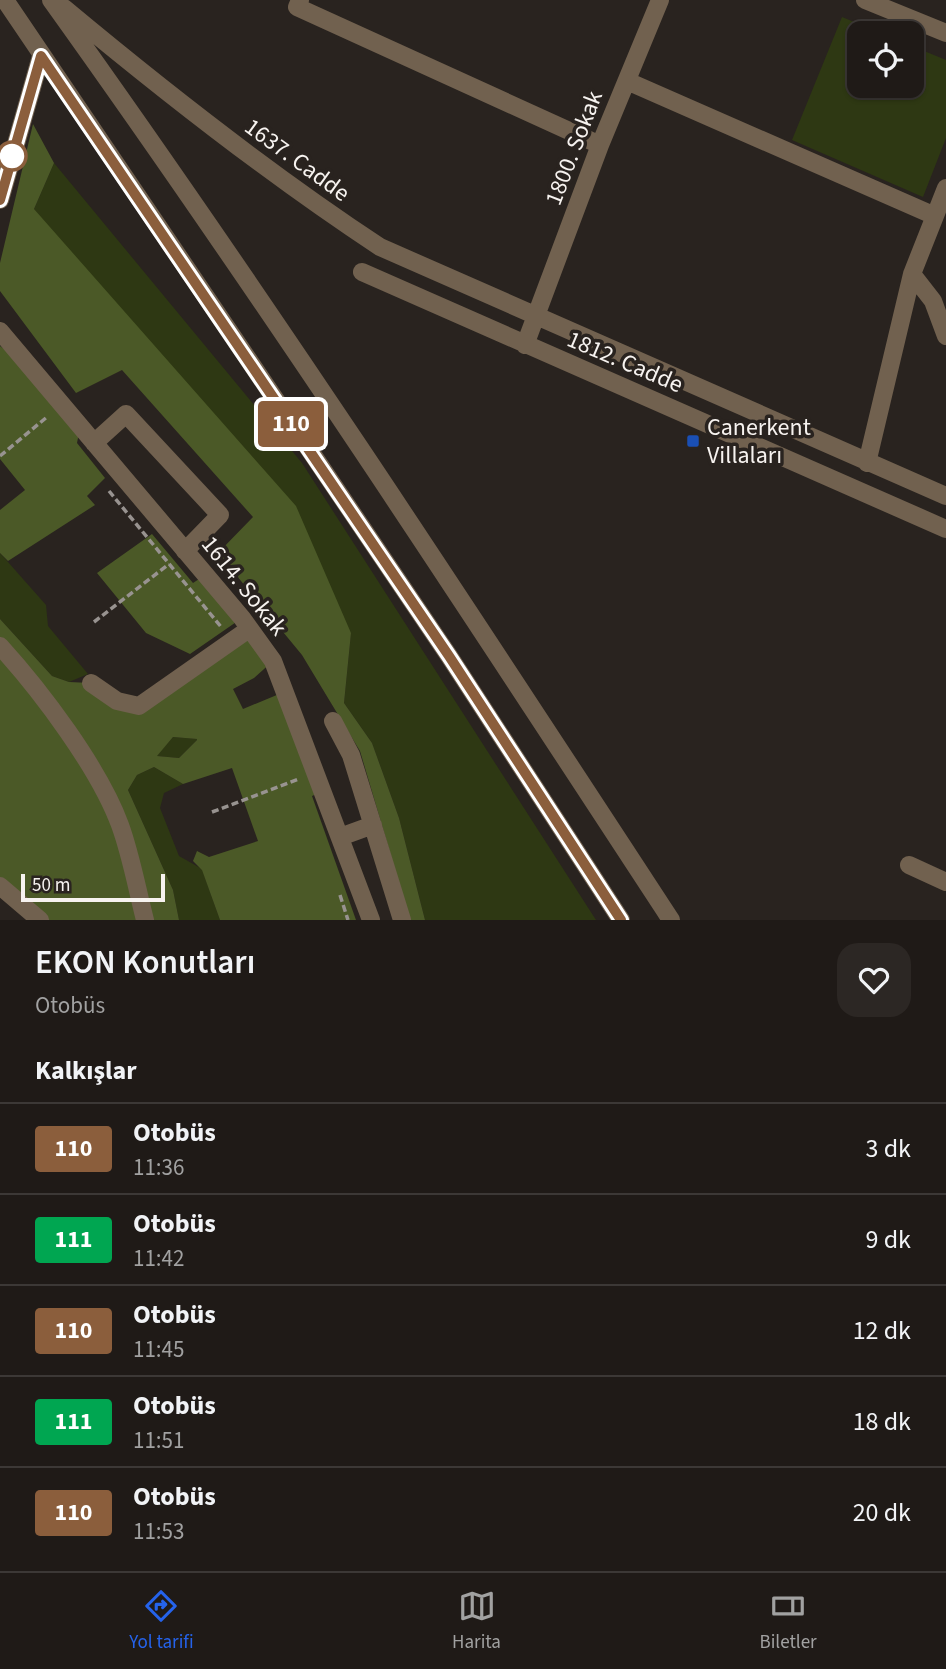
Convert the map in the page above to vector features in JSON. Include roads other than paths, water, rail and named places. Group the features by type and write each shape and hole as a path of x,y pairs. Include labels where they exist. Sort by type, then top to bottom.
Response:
{"street":[{"path":"5,0 449,656 621,920"},
{"path":"53,0 513,679 671,920"},
{"name":"1637. Cadde","path":"53,0 180,105 306,198 380,247 460,284 538,315"},
{"path":"300,0 297,7 600,145"},
{"name":"1800. Sokak","path":"525,345 600,145 660,0"},
{"path":"865,0 946,33"},
{"path":"0,200 41,56"},
{"path":"627,81 935,216"},
{"path":"867,463 912,274 946,188"},
{"name":"1812. Cadde","path":"362,272 946,529"},
{"path":"912,274 933,301 946,336"},
{"name":"1812. Cadde","path":"538,315 946,496"},
{"name":"1614. Sokak","path":"0,331 273,661 371,920"},
{"path":"94,443 126,414 220,516 184,551"},
{"path":"91,683 117,701 139,706 249,629"},
{"path":"0,646 73,741 99,784 120,825 145,920"},
{"path":"333,721 351,755 402,920"},
{"path":"340,837 373,825"},
{"path":"909,865 946,882"},
{"path":"0,886 40,920"}],"place":[{"name":"Canerkent Villaları","path":"693,441"}]}
